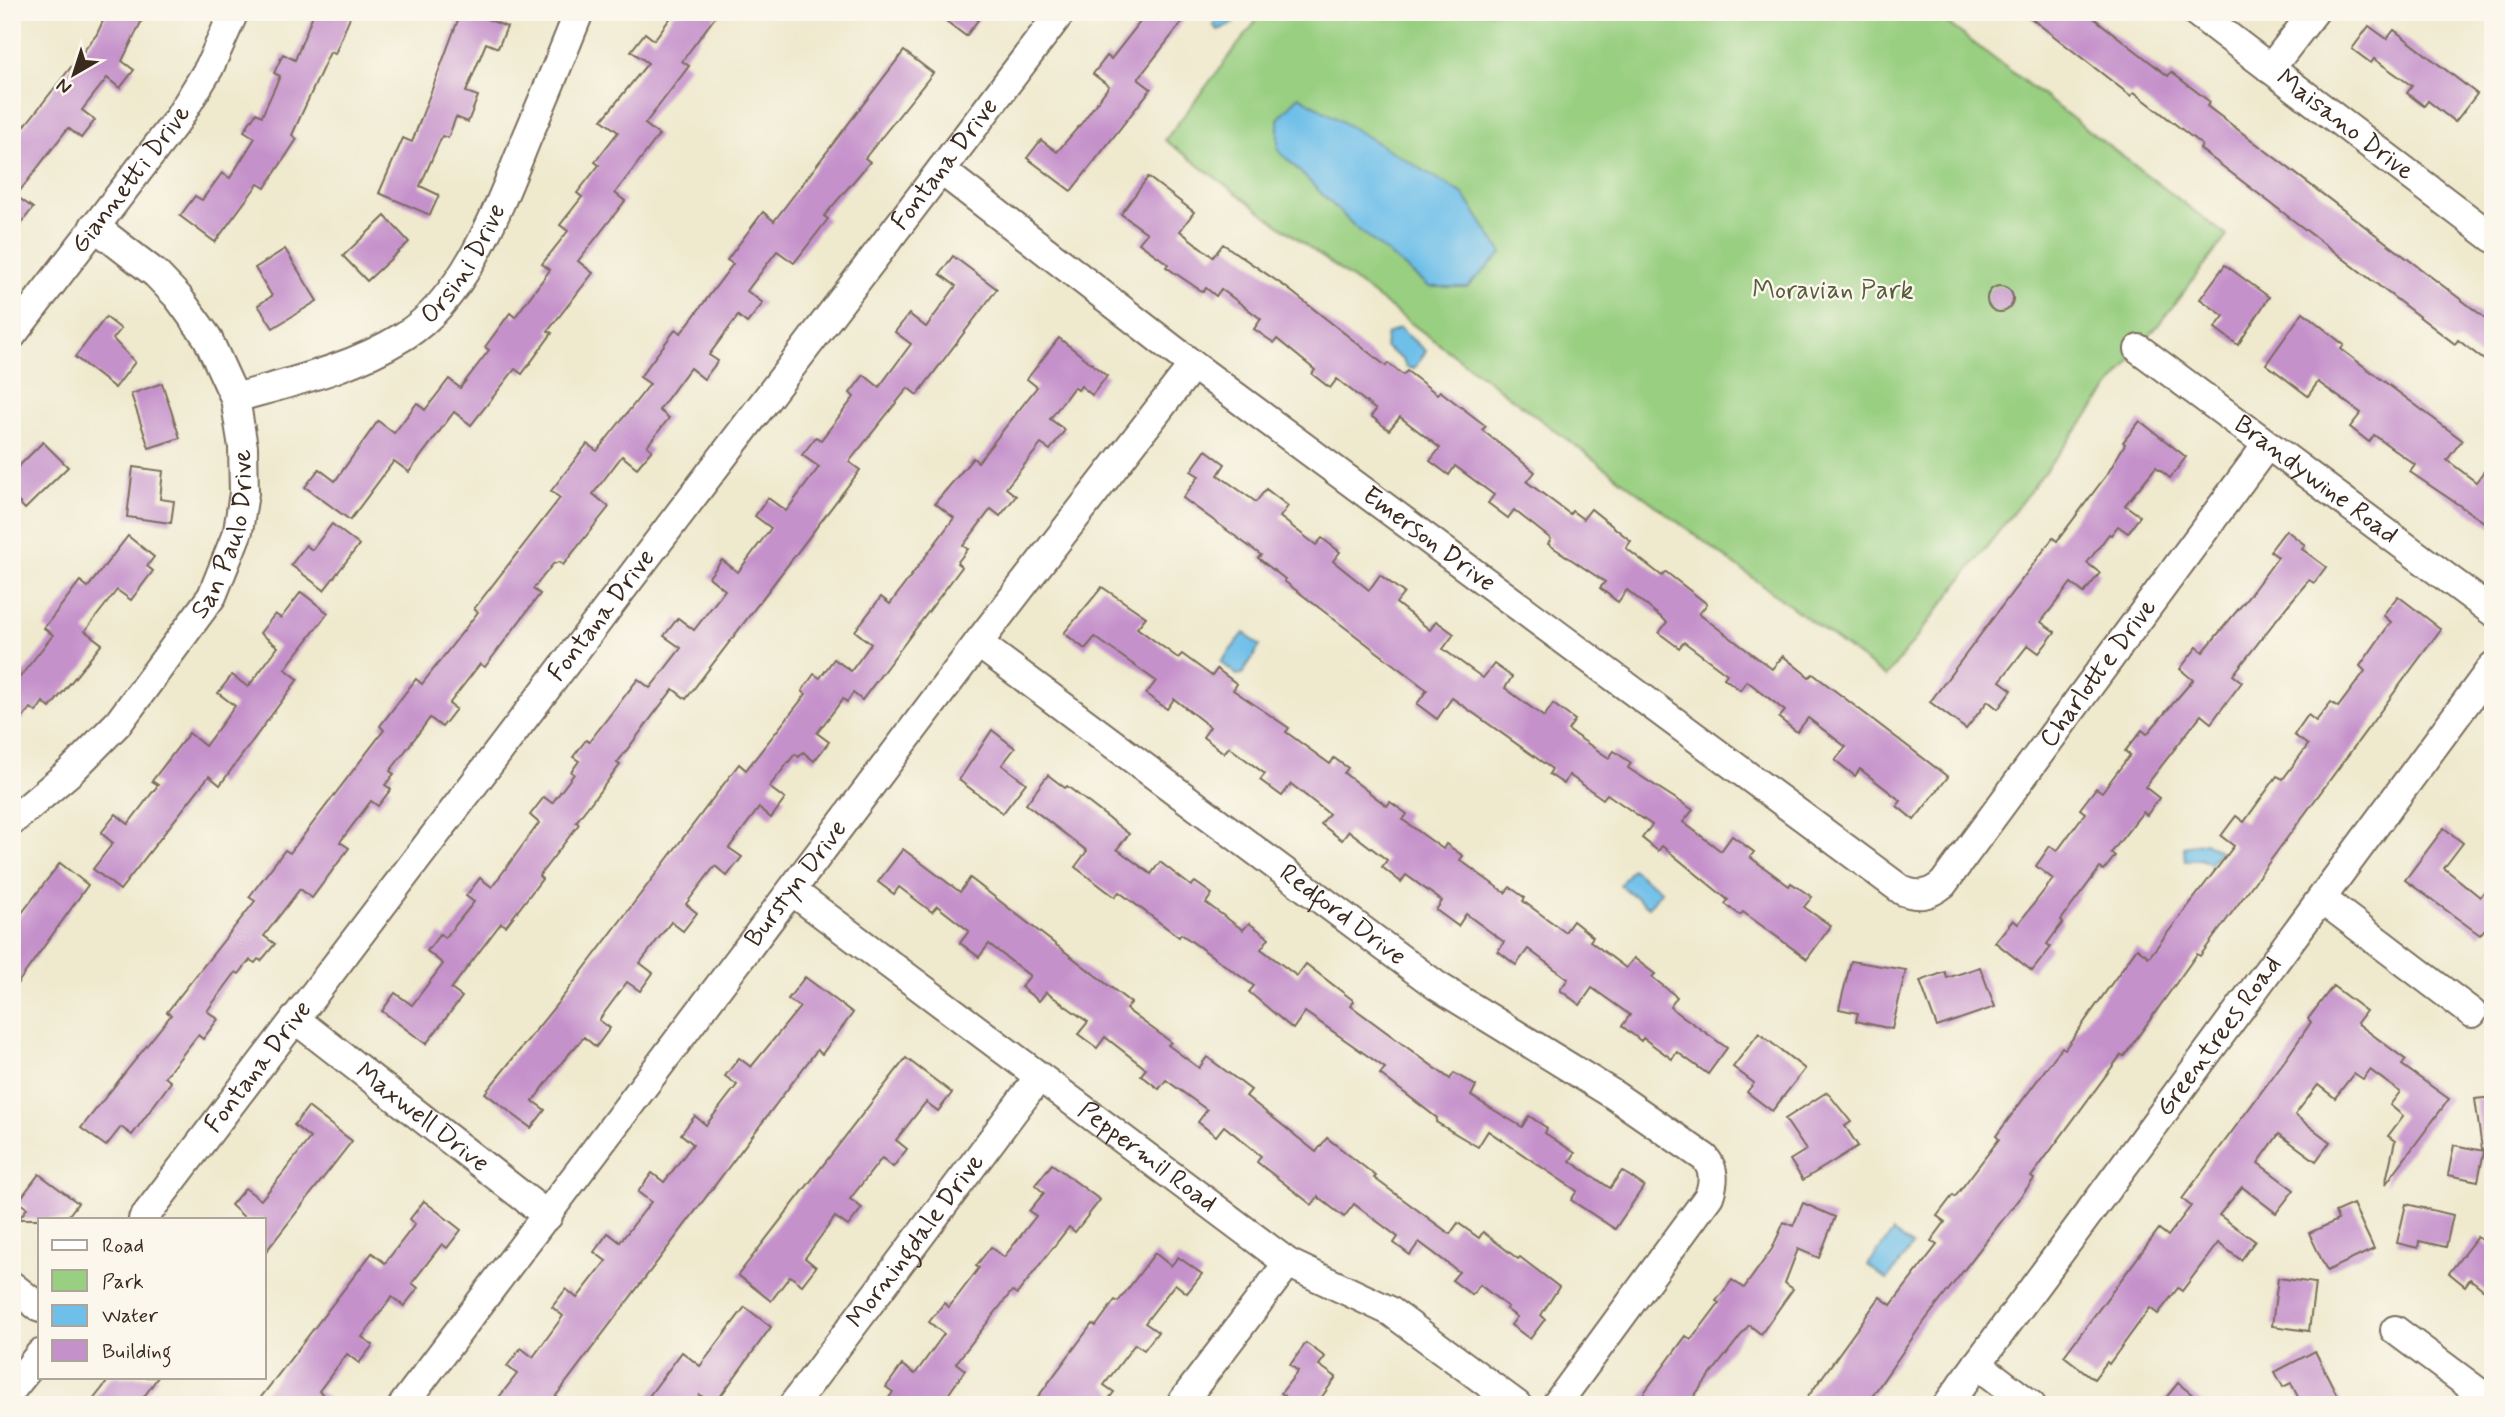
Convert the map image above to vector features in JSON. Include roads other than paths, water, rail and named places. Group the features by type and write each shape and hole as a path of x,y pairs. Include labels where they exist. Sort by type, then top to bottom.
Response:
{"street":[{"name":"Giannetti Drive","path":"12,335 178,119 209,68 234,12"},
{"name":"Orsini Drive","path":"235,398 330,371 406,335 435,308 478,251 579,12"},
{"name":"Fontana Drive","path":"144,1218 1061,12"},
{"name":"Maisano Drive","path":"2196,12 2493,237"},
{"path":"2270,69 2314,12"},
{"name":"Emerson Drive","path":"941,170 1193,365 1903,891 1924,895"},
{"name":"San Paulo Drive","path":"12,821 71,771 119,722 212,596 238,531 244,492 243,447 235,398 207,337 178,297 156,274 94,226"},
{"name":"Brandywine Road","path":"2139,349 2493,612"},
{"name":"Burstyn Drive","path":"403,1405 978,643 1193,365"},
{"name":"Charlotte Drive","path":"1924,895 1942,884 2267,444"},
{"name":"Redford Drive","path":"978,643 1437,986 1611,1093 1705,1158 1713,1176 1709,1196 1556,1405"},
{"name":"Greentrees Road","path":"1947,1405 2493,666"},
{"name":"Peppermil Road","path":"792,891 1288,1263 1390,1311 1517,1405"},
{"path":"2322,899 2472,1013"},
{"name":"Maxwell Drive","path":"295,1019 548,1216"},
{"name":"Morningdale Drive","path":"793,1405 1039,1077"},
{"path":"1180,1405 1288,1263"},
{"path":"12,1286 38,1306"},
{"path":"2395,1330 2493,1403"},
{"path":"12,1389 38,1356"},
{"path":"1977,1364 2031,1405"}],"water":[{"path":"1220,12 1240,12 1233,24 1218,30 1213,25"},
{"path":"1299,96 1463,194 1502,253 1467,287 1429,287 1355,227 1278,150 1278,119"},
{"path":"1399,328 1426,351 1414,369 1406,367 1403,360 1385,347 1387,334"},
{"path":"1244,633 1260,646 1242,674 1237,675 1221,662"},
{"path":"2205,842 2219,851 2210,864 2201,859 2185,861 2184,847"},
{"path":"1632,869 1661,891 1649,907 1620,885"},
{"path":"1893,1232 1912,1246 1887,1280 1868,1265"}],"park label":[{"name":"Moravian Park","path":"1833,291"}]}
